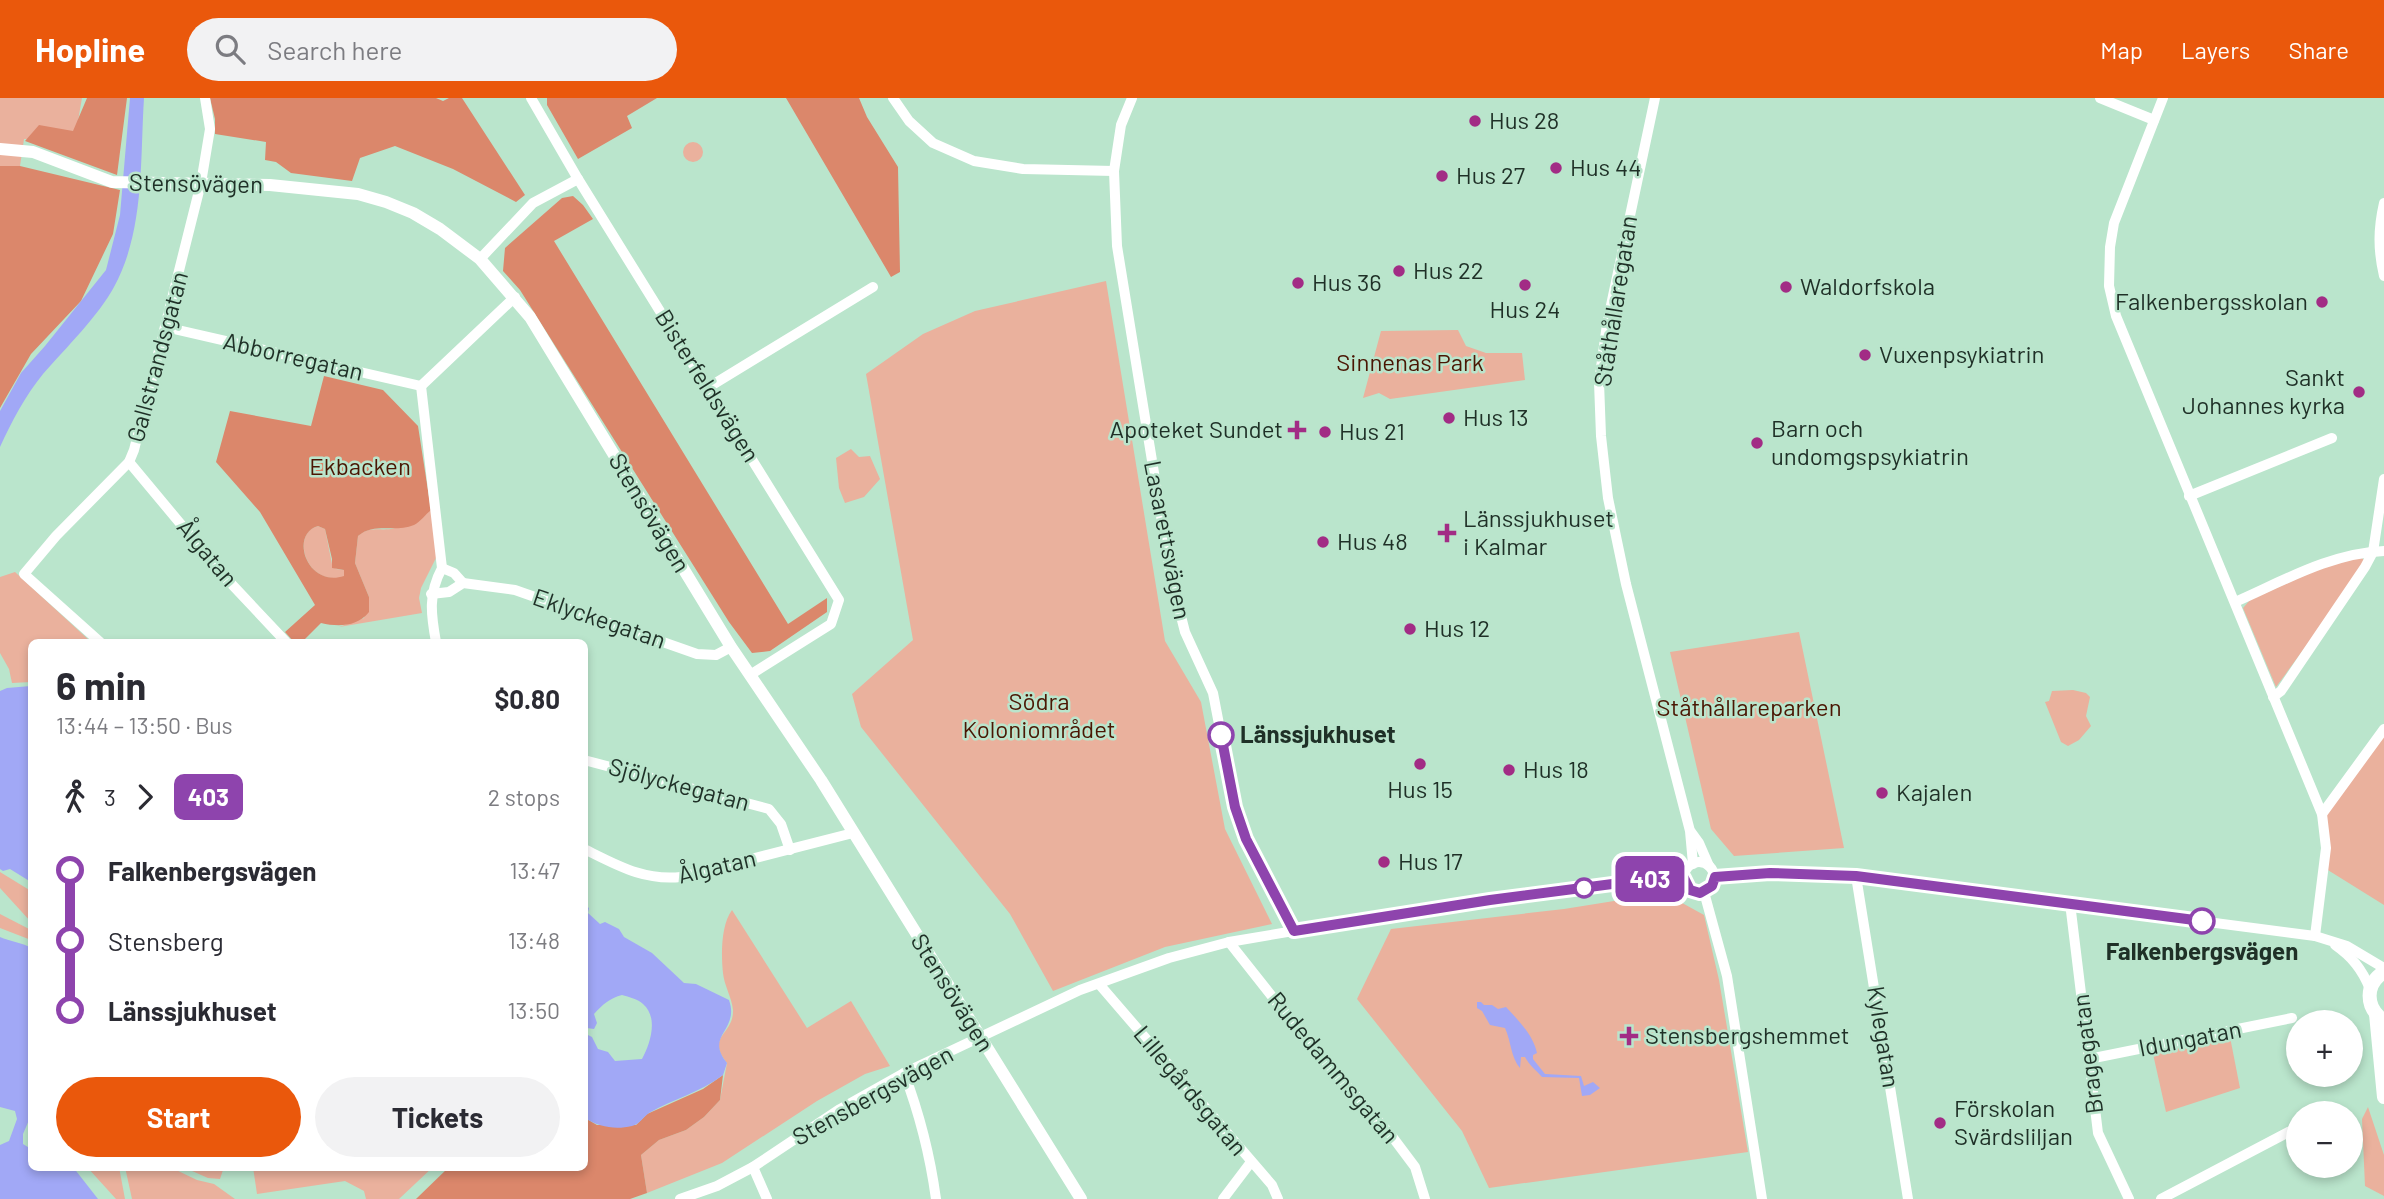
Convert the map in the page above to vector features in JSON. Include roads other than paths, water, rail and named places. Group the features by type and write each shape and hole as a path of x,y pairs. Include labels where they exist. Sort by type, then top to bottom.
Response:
{"main road":[{"path":"2384,970 2370,989 2371,1004 2380,1017 2384,1097"}],"street":[{"name":"Gallstrandsgatan","path":"97,639 23,574 56,536 129,462 201,183 211,129 205,98"},
{"name":"Bisterfeldsvägen","path":"531,98 578,179 839,600 831,624 750,675"},
{"path":"893,98 909,121 933,144 974,161 1023,169 1114,171"},
{"name":"Lasarettsvägen","path":"1132,98 1121,125 1114,171 1116,246 1169,564 1185,632 1213,693 1235,807 1246,839 1294,931"},
{"name":"Ståthållaregatan","path":"1654,98 1607,324 1599,382 1601,436 1608,498 1626,583 1690,831 1693,864"},
{"path":"2100,98 2154,120"},
{"path":"2163,98 2114,223 2109,286 2116,316 2322,814 2326,848 2315,936"},
{"name":"Stensövägen","path":"0,149 33,152 112,181 291,187 358,194 413,213 480,259 530,317 731,647 821,780 1081,1199"},
{"path":"480,259 533,203 578,179"},
{"path":"2384,203 2378,230 2384,276"},
{"path":"709,387 873,287"},
{"path":"435,639 430,612 432,594 442,568 421,386 515,297"},
{"name":"Abborregatan","path":"165,327 421,386"},
{"path":"2189,496 2332,438"},
{"name":"Ålgatan","path":"129,462 224,576 283,639"},
{"path":"2273,696 2281,691 2378,552 2384,479"},
{"path":"2235,602 2321,564 2378,552"},
{"name":"Eklyckegatan","path":"442,568 454,573 463,583 514,590 697,654 716,655 731,647"},
{"name":"Eklyckegatan","path":"432,594 450,592 463,583"},
{"path":"2322,814 2384,729"},
{"name":"Sjölyckegatan","path":"588,761 769,809 781,824 790,850"},
{"name":"Ståthållaregatan","path":"1690,831 1699,843 1715,877"},
{"name":"Ålgatan","path":"588,851 625,869 660,880 853,833"},
{"path":"1709,866 1701,862 1686,870 1684,878 1690,890 1704,892 1712,886 1715,877 1770,873 1856,876 2315,936 2347,946 2384,970"},
{"name":"Kylegatan","path":"1856,876 1908,1199"},
{"name":"Stensbergsvägen","path":"680,1199 717,1186 753,1167 841,1109 904,1073 1080,990 1168,958 1229,942 1490,900 1666,877 1684,878"},
{"path":"1704,892 1727,976 1762,1199"},
{"name":"Bragegatan","path":"2070,903 2098,1133 2129,1199"},
{"path":"2329,941 2351,956 2366,977 2370,989"},
{"name":"Rudedammsgatan","path":"1229,942 1308,1042 1391,1135 1415,1167 1425,1199"},
{"name":"Lillegårdsgatan","path":"1099,984 1272,1185 1278,1199"},
{"name":"Idungatan","path":"2089,1059 2286,1019"},
{"path":"904,1073 918,1110 931,1161 936,1199"},
{"path":"2161,1199 2286,1133"},
{"path":"1223,1199 1251,1162"},
{"path":"753,1167 767,1199"}],"water":[{"path":"130,98 144,98 139,194 124,265 100,309 30,391 0,447 0,411 21,373 106,270 120,215"},
{"path":"28,686 28,880 10,869 0,869 0,691"},
{"path":"588,913 600,924 605,922 619,929 624,937 652,953 684,983 696,984 729,1000 731,1010 719,1046 727,1063 723,1075 649,1113 632,1126 619,1128 596,1124 588,1120 588,1035 598,1049 608,1052 615,1061 642,1059 648,1046 652,1024 651,1016 643,1004 622,995 600,1008 594,1014 597,1023 594,1029 588,1028"},
{"path":"0,937 28,947 28,1122 23,1134 23,1144 28,1147 28,1171 76,1171 98,1199 0,1199 0,1145 9,1141 17,1119 15,1111 0,1107"},
{"path":"1477,1002 1498,1009 1506,1007 1529,1034 1537,1053 1533,1055 1533,1059 1545,1074 1581,1076 1584,1086 1593,1082 1600,1088 1590,1095 1582,1096 1579,1078 1542,1077 1525,1057 1521,1057 1520,1068 1505,1028 1490,1025 1482,1011 1477,1008"}],"place":[{"name":"Hus 28","path":"1475,121"},
{"name":"Hus 44","path":"1556,168"},
{"name":"Hus 27","path":"1442,176"},
{"name":"Hus 22","path":"1399,271"},
{"name":"Hus 36","path":"1298,283"},
{"name":"Hus 24","path":"1525,285"},
{"name":"Waldorfskola","path":"1786,287"},
{"name":"Falkenbergsskolan","path":"2322,302"},
{"name":"Vuxenpsykiatrin","path":"1865,355"},
{"name":"Sankt Johannes kyrka","path":"2359,392"},
{"name":"Hus 13","path":"1449,418"},
{"name":"Apoteket Sundet","path":"1297,430"},
{"name":"Hus 21","path":"1325,432"},
{"name":"Barn och undomgspsykiatrin","path":"1757,443"},
{"name":"Länssjukhuset i Kalmar","path":"1447,533"},
{"name":"Hus 48","path":"1323,542"},
{"name":"Hus 12","path":"1410,629"},
{"name":"Länssjukhuset","path":"1221,735"},
{"name":"Hus 15","path":"1420,764"},
{"name":"Hus 18","path":"1509,770"},
{"name":"Kajalen","path":"1882,793"},
{"name":"Hus 17","path":"1384,862"},
{"name":"Falkenbergsvägen","path":"2202,921"},
{"name":"Stensbergshemmet","path":"1629,1036"},
{"name":"Förskolan Svärdsliljan","path":"1940,1123"}],"park label":[{"name":"Sinnenas Park","path":"1410,363"},
{"name":"Ekbacken","path":"360,467"},
{"name":"Ståthållareparken","path":"1749,708"},
{"name":"Södra Koloniområdet","path":"1039,716"}]}
